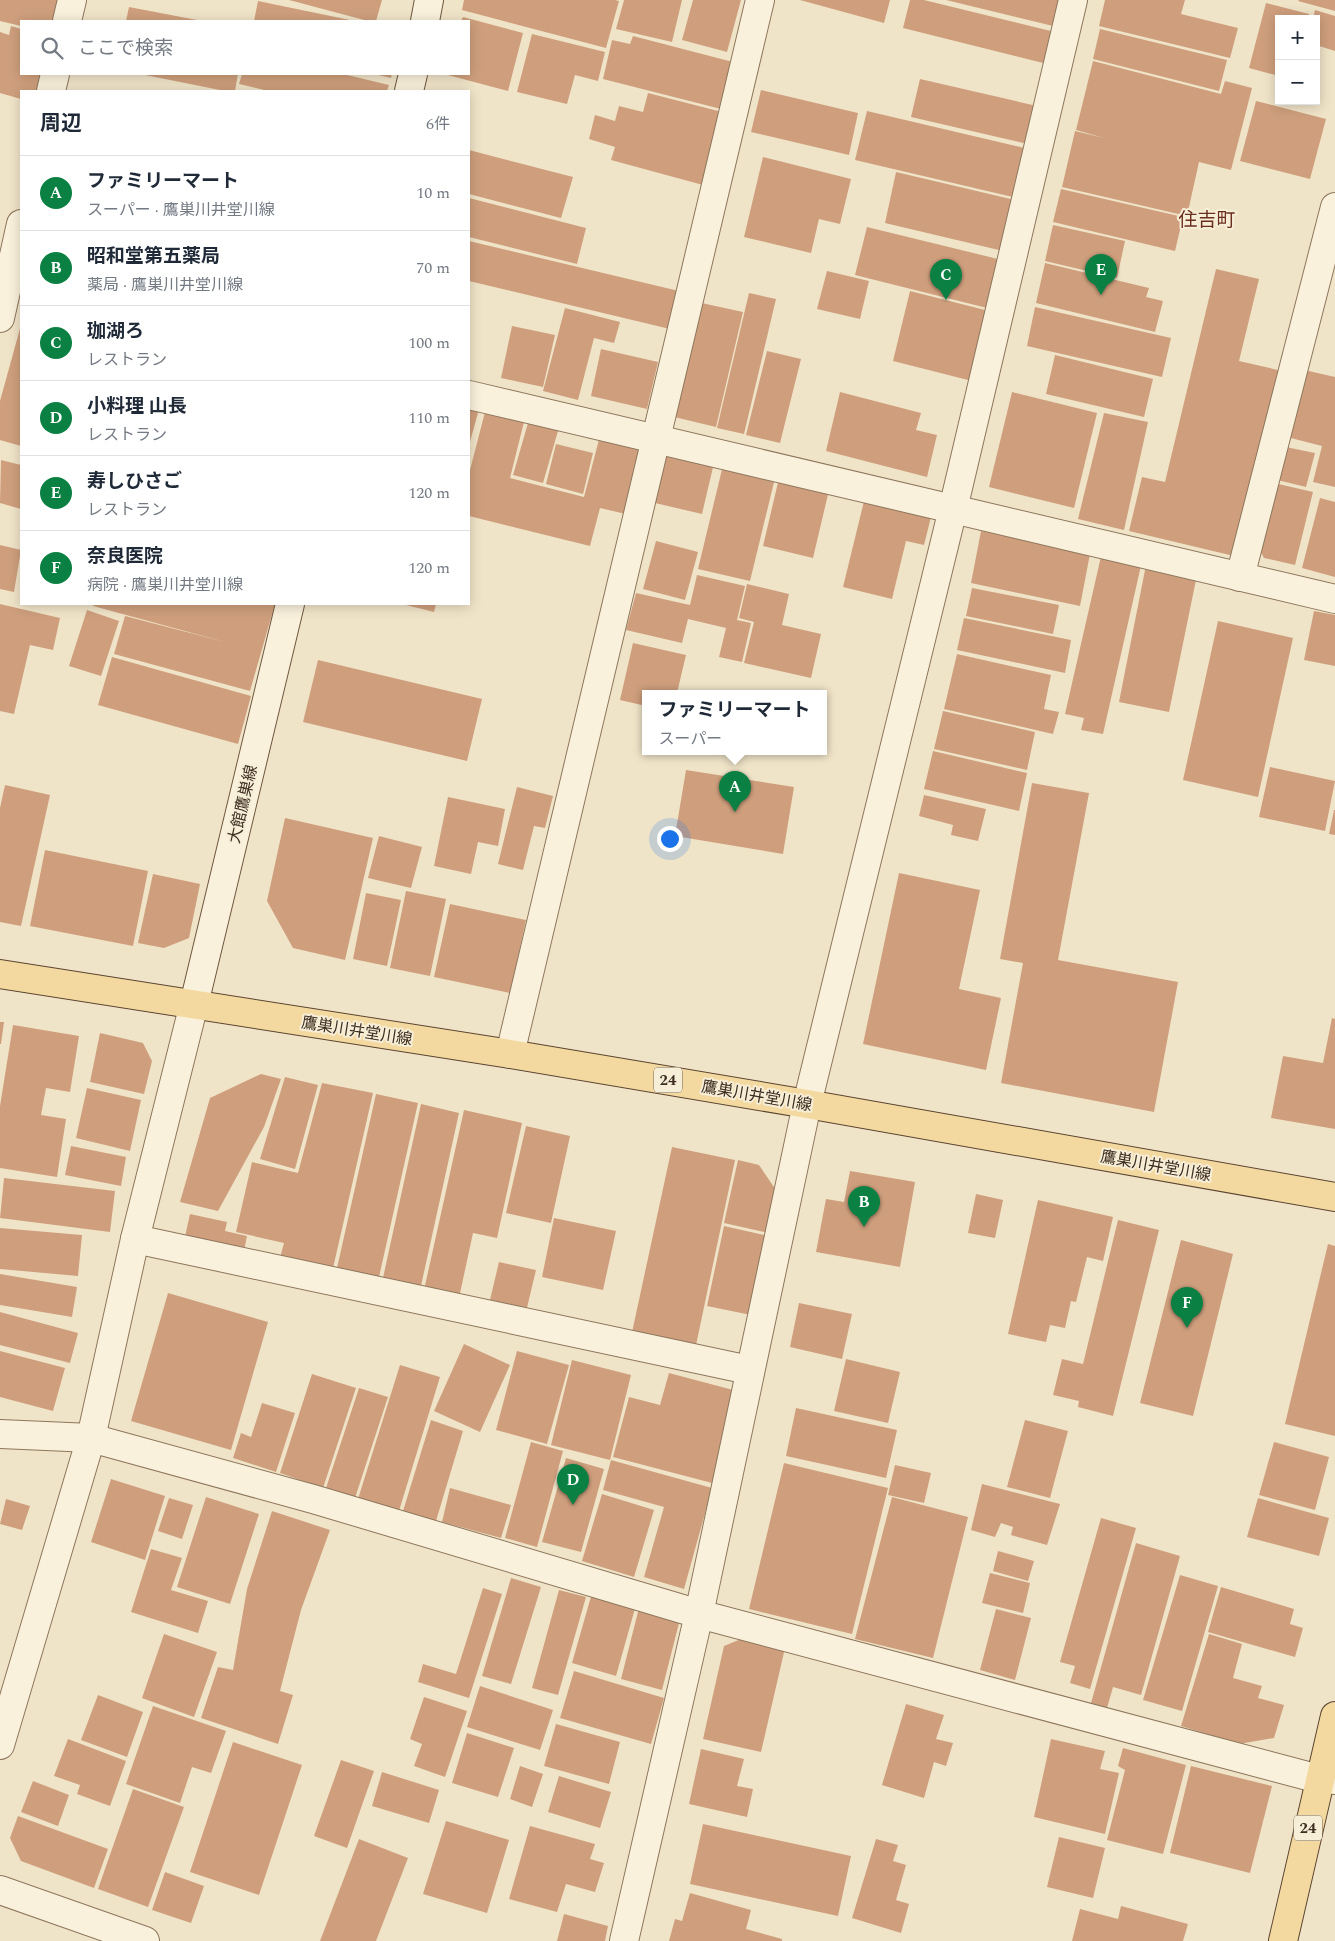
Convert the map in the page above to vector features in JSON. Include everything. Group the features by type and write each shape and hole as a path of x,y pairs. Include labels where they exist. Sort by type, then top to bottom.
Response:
{"main road":[{"name":"鷹巣川井堂川線","path":"0,974 510,1054 1335,1197"},
{"name":"24","path":"1283,1941 1327,1780 1335,1716"}],"street":[{"path":"67,20 72,0"},
{"path":"424,20 429,0"},
{"path":"510,1054 760,0"},
{"path":"624,1941 698,1614 807,1104 953,509 1073,0"},
{"path":"51,90 55,75"},
{"path":"409,90 413,75"},
{"path":"1240,577 1335,206"},
{"path":"0,318 20,229"},
{"path":"470,395 1335,599"},
{"name":"大館鷹巣線","path":"0,1746 91,1438 135,1239 194,1004 290,605"},
{"path":"135,1239 749,1370"},
{"path":"0,1434 91,1438 313,1499 698,1614 1327,1780"},
{"path":"0,1890 145,1941"}],"building":[{"path":"0,0 60,0 55,20 20,20 20,26 0,21"},
{"path":"289,0 382,0 376,20 364,20"},
{"path":"464,0 619,1 606,48 462,10"},
{"path":"624,0 682,0 672,42 616,29"},
{"path":"693,0 741,0 727,52 682,40"},
{"path":"800,0 890,0 884,23"},
{"path":"910,0 924,0 1055,32 1047,64 903,28"},
{"path":"946,0 1059,0 1053,26"},
{"path":"1105,0 1185,0 1181,14 1238,28 1230,58 1099,26"},
{"path":"1299,0 1335,0 1335,11 1298,1"},
{"path":"258,1 350,20 254,20"},
{"path":"1266,3 1309,14 1275,15 1275,75 1249,68"},
{"path":"129,7 197,20 126,20"},
{"path":"1315,10 1335,16 1335,51 1320,46 1320,15 1314,15"},
{"path":"463,17 523,33 508,91 448,75 470,75 470,20 462,20"},
{"path":"11,26 20,29 20,75 48,75 44,90 20,90 20,99 0,93 0,32 9,35"},
{"path":"1100,29 1227,60 1219,91 1093,59"},
{"path":"532,34 605,52 598,81 575,75 567,104 517,92"},
{"path":"633,36 733,62 721,109 603,79 612,40 630,44"},
{"path":"1093,61 1221,94 1225,81 1252,88 1231,170 1199,162 1187,216 1062,187 1075,131 1104,138 1076,130"},
{"path":"145,75 238,75 235,90 220,90"},
{"path":"242,75 347,75 389,85 387,90 264,90 239,84"},
{"path":"378,75 392,75 391,78"},
{"path":"920,79 1037,106 1028,144 911,117"},
{"path":"761,90 858,113 849,155 751,132"},
{"path":"648,93 722,112 703,185 611,160 615,147 589,139 595,115 615,121 619,106 643,112"},
{"path":"1256,101 1326,119 1310,179 1240,161"},
{"path":"867,111 1029,149 1017,198 855,160"},
{"path":"470,150 573,177 561,218 470,194"},
{"path":"763,157 851,179 840,224 819,219 811,253 744,237"},
{"path":"896,172 1015,200 1003,251 885,223"},
{"path":"1061,189 1183,217 1175,251 1053,222"},
{"path":"470,198 586,228 577,264 470,237"},
{"path":"1053,225 1125,241 1117,278 1045,261"},
{"path":"867,227 1002,260 991,309 855,275"},
{"path":"470,241 683,292 674,330 470,281"},
{"path":"1045,263 1149,288 1146,297 1163,301 1155,332 1036,303"},
{"path":"1216,269 1259,279 1239,361 1278,370 1234,556 1129,531 1142,477 1165,482"},
{"path":"827,271 869,281 860,319 817,309"},
{"path":"910,291 989,311 972,381 893,361"},
{"path":"749,293 776,299 744,434 717,428"},
{"path":"697,302 743,312 716,427 670,416"},
{"path":"1035,307 1171,338 1162,377 1027,346"},
{"path":"565,308 620,322 614,343 594,338 578,400 543,391"},
{"path":"512,326 555,335 543,387 501,378"},
{"path":"20,329 20,446 0,440 0,401"},
{"path":"601,349 658,362 647,409 591,396"},
{"path":"767,351 801,359 780,443 746,435"},
{"path":"1055,355 1153,379 1144,417 1046,394"},
{"path":"1300,369 1335,377 1335,487 1313,482 1322,446 1283,436"},
{"path":"840,392 921,413 916,430 937,435 927,477 826,451"},
{"path":"1012,392 1097,413 1074,508 989,487"},
{"path":"470,403 480,406 470,441"},
{"path":"486,408 525,418 510,478 584,497 602,428 649,440 630,515 600,508 590,546 470,516 470,470"},
{"path":"1104,413 1148,422 1124,530 1078,519"},
{"path":"530,416 560,424 543,483 513,475"},
{"path":"556,444 593,453 583,494 546,484"},
{"path":"1281,446 1315,453 1306,487 1273,479"},
{"path":"667,451 714,463 702,514 655,503"},
{"path":"1,460 20,465 20,509 0,503"},
{"path":"724,461 776,474 750,581 698,569"},
{"path":"780,474 830,486 813,558 763,546"},
{"path":"1274,483 1313,492 1295,565 1264,558 1258,547"},
{"path":"865,497 932,513 924,545 906,541 892,599 843,587"},
{"path":"1320,498 1335,502 1335,577 1302,568"},
{"path":"981,531 1090,554 1080,606 971,583"},
{"path":"656,541 698,552 685,600 643,589"},
{"path":"0,545 20,550 14,592 0,589"},
{"path":"1102,552 1142,561 1103,734 1081,730 1084,718 1065,714"},
{"path":"1146,565 1197,575 1169,712 1119,702"},
{"path":"697,575 745,586 737,620 751,623 742,662 719,657 726,628 688,619 682,643 626,630 636,593 690,605"},
{"path":"747,584 789,594 782,625 821,634 811,678 744,663 754,622 739,618"},
{"path":"972,588 1059,605 1053,634 966,616"},
{"path":"0,604 60,618 53,650 30,645 14,714 0,711"},
{"path":"275,605 250,691 114,654 125,616 229,643 93,606"},
{"path":"406,605 436,605 434,612"},
{"path":"87,610 119,621 101,676 69,666"},
{"path":"1314,611 1335,615 1335,666 1304,660"},
{"path":"964,618 1071,640 1065,673 957,650"},
{"path":"1218,621 1293,638 1258,797 1183,780"},
{"path":"633,643 686,655 678,690 642,690 642,705 620,700"},
{"path":"957,654 1051,675 1044,709 1059,712 1053,734 944,709"},
{"path":"112,657 251,696 238,744 98,705"},
{"path":"318,660 482,699 467,761 303,722"},
{"path":"943,711 1035,732 1027,770 934,749"},
{"path":"933,751 1027,773 1019,811 924,789"},
{"path":"1270,767 1335,781 1325,831 1259,817"},
{"path":"686,770 794,787 783,854 675,836"},
{"path":"1032,783 1089,793 1058,960 1178,982 1154,1112 1001,1083 1023,963 1000,959"},
{"path":"5,785 50,795 21,926 0,922 0,808"},
{"path":"517,787 553,796 545,828 534,826 523,870 498,864"},
{"path":"924,795 986,809 978,841 951,835 953,825 919,816"},
{"path":"448,797 505,809 498,846 478,842 471,874 434,866"},
{"path":"1335,810 1335,835 1329,834"},
{"path":"285,818 373,838 345,960 293,948 267,901"},
{"path":"379,836 422,847 411,888 368,878"},
{"path":"45,850 148,871 133,946 30,926"},
{"path":"899,873 980,890 959,989 1001,998 986,1070 863,1044"},
{"path":"153,874 200,884 189,938 164,948 138,943"},
{"path":"406,891 446,899 430,976 390,968"},
{"path":"366,893 401,900 387,966 353,959"},
{"path":"450,904 526,920 510,993 434,977"},
{"path":"1332,1018 1335,1019 1335,1129 1271,1118 1283,1056 1323,1063"},
{"path":"0,1022 4,1022 1,1044 0,1044"},
{"path":"13,1025 79,1036 70,1092 46,1088 41,1115 66,1119 57,1177 0,1168 0,1106"},
{"path":"100,1033 143,1043 152,1061 144,1094 90,1082"},
{"path":"261,1074 281,1079 264,1127 218,1211 180,1202 210,1098"},
{"path":"285,1077 318,1085 295,1169 260,1159"},
{"path":"322,1083 373,1093 331,1277 278,1265 284,1243 236,1232 252,1162 298,1173"},
{"path":"87,1088 141,1100 130,1151 76,1138"},
{"path":"376,1094 418,1103 377,1286 335,1277"},
{"path":"421,1104 459,1113 419,1295 381,1287"},
{"path":"464,1110 522,1123 497,1238 473,1233 459,1298 424,1290"},
{"path":"526,1126 570,1136 551,1223 506,1213"},
{"path":"71,1146 126,1157 121,1186 65,1175"},
{"path":"672,1147 735,1160 695,1350 631,1337"},
{"path":"738,1160 759,1165 778,1193 769,1233 724,1223"},
{"path":"850,1171 915,1182 900,1267 816,1252 826,1199 844,1202"},
{"path":"4,1178 115,1191 110,1232 0,1218"},
{"path":"976,1194 1003,1200 995,1238 968,1233"},
{"path":"1038,1200 1113,1217 1103,1261 1087,1257 1076,1302 1071,1301 1065,1328 1050,1325 1046,1342 1008,1334"},
{"path":"190,1214 227,1222 225,1231 247,1236 243,1256 184,1241"},
{"path":"554,1218 616,1231 603,1290 542,1277"},
{"path":"1118,1220 1159,1230 1113,1416 1078,1407 1079,1401 1053,1395 1062,1359 1083,1364"},
{"path":"724,1226 769,1236 751,1315 707,1306"},
{"path":"0,1228 82,1235 78,1276 0,1269"},
{"path":"1181,1240 1233,1254 1193,1416 1140,1403"},
{"path":"1328,1244 1335,1246 1335,1436 1285,1424"},
{"path":"499,1262 536,1270 526,1312 489,1304"},
{"path":"0,1274 77,1287 72,1317 0,1305"},
{"path":"168,1293 268,1322 231,1450 131,1421"},
{"path":"799,1303 852,1314 842,1359 790,1347"},
{"path":"0,1312 78,1333 70,1363 0,1345"},
{"path":"464,1344 510,1365 480,1432 434,1411"},
{"path":"0,1351 65,1368 53,1411 0,1397"},
{"path":"517,1351 569,1365 547,1444 496,1430"},
{"path":"846,1359 900,1372 888,1423 834,1411"},
{"path":"572,1360 631,1375 610,1460 551,1445"},
{"path":"400,1365 440,1377 399,1511 358,1499"},
{"path":"669,1373 737,1391 712,1483 613,1457 629,1397 660,1405"},
{"path":"312,1374 356,1388 323,1488 280,1473"},
{"path":"359,1388 388,1397 355,1498 326,1488"},
{"path":"262,1403 295,1413 276,1472 233,1458 241,1433 251,1437"},
{"path":"796,1408 897,1430 886,1478 786,1456"},
{"path":"431,1420 463,1431 436,1521 403,1511"},
{"path":"1025,1420 1068,1431 1050,1498 1007,1487"},
{"path":"531,1442 563,1451 537,1547 505,1538"},
{"path":"1274,1442 1329,1457 1315,1510 1259,1495"},
{"path":"566,1458 604,1469 581,1552 542,1542"},
{"path":"611,1460 712,1488 684,1589 644,1577 664,1507 603,1490"},
{"path":"784,1463 888,1488 852,1634 749,1609"},
{"path":"895,1465 931,1473 924,1503 888,1495"},
{"path":"111,1479 165,1496 145,1560 91,1542"},
{"path":"982,1484 1060,1504 1047,1545 1011,1535 1013,1527 1001,1523 995,1537 971,1530"},
{"path":"450,1488 511,1505 501,1538 442,1522"},
{"path":"602,1494 654,1510 634,1577 582,1561"},
{"path":"206,1497 259,1514 230,1604 177,1587"},
{"path":"892,1497 968,1517 933,1658 855,1639"},
{"path":"169,1498 193,1505 182,1539 158,1531"},
{"path":"1258,1498 1329,1518 1319,1556 1247,1537"},
{"path":"6,1499 30,1506 22,1530 0,1524"},
{"path":"272,1511 330,1530 301,1610 280,1691 293,1695 278,1744 201,1718 218,1667 233,1670 247,1589"},
{"path":"1101,1518 1136,1528 1090,1689 1070,1683 1075,1666 1060,1662"},
{"path":"1136,1543 1180,1556 1141,1695 1113,1687 1107,1708 1091,1703"},
{"path":"151,1549 182,1558 171,1590 208,1601 198,1633 131,1612"},
{"path":"998,1551 1034,1561 1028,1581 993,1571"},
{"path":"990,1573 1030,1583 1023,1613 982,1603"},
{"path":"1180,1575 1218,1586 1182,1711 1143,1700"},
{"path":"511,1578 541,1587 511,1684 482,1676"},
{"path":"1221,1587 1294,1609 1290,1624 1303,1628 1295,1657 1208,1632"},
{"path":"483,1588 502,1594 469,1698 418,1682 423,1664 456,1674"},
{"path":"559,1590 586,1597 558,1695 532,1688"},
{"path":"592,1593 636,1605 616,1676 572,1663"},
{"path":"640,1604 667,1611 679,1623 662,1690 621,1679"},
{"path":"996,1609 1031,1618 1015,1680 980,1670"},
{"path":"164,1634 217,1652 194,1717 142,1698"},
{"path":"1209,1634 1242,1644 1233,1678 1262,1686 1258,1698 1284,1705 1274,1738 1239,1744 1181,1726"},
{"path":"741,1639 785,1648 761,1752 703,1739 724,1646"},
{"path":"574,1671 664,1698 651,1744 560,1718"},
{"path":"480,1686 553,1710 540,1750 467,1727"},
{"path":"98,1695 143,1712 127,1757 81,1740"},
{"path":"424,1697 467,1711 445,1777 414,1766 422,1744 410,1739"},
{"path":"906,1704 944,1715 936,1739 953,1743 946,1766 934,1762 924,1798 882,1785"},
{"path":"153,1706 226,1731 211,1773 192,1767 180,1803 126,1784"},
{"path":"556,1724 620,1742 609,1784 544,1766"},
{"path":"467,1733 514,1748 498,1797 452,1783"},
{"path":"68,1739 126,1761 110,1806 77,1794 80,1785 54,1776"},
{"path":"1051,1739 1105,1751 1100,1769 1119,1773 1105,1834 1034,1817"},
{"path":"233,1742 302,1765 259,1895 190,1872"},
{"path":"1123,1748 1186,1765 1163,1854 1107,1840 1125,1770 1118,1766"},
{"path":"701,1749 744,1759 737,1786 753,1789 747,1817 689,1804"},
{"path":"341,1760 374,1771 347,1848 314,1836"},
{"path":"520,1766 543,1774 532,1807 510,1799"},
{"path":"1191,1766 1272,1786 1250,1873 1170,1853"},
{"path":"382,1772 439,1790 429,1823 372,1806"},
{"path":"559,1776 611,1792 600,1828 548,1812"},
{"path":"33,1781 69,1795 58,1826 21,1812"},
{"path":"133,1789 184,1807 148,1907 98,1889"},
{"path":"18,1816 108,1849 94,1888 21,1861 10,1838"},
{"path":"446,1821 509,1840 487,1913 423,1894"},
{"path":"703,1824 851,1856 838,1916 690,1884"},
{"path":"530,1826 595,1844 590,1859 604,1863 595,1892 566,1884 557,1912 509,1899"},
{"path":"1059,1837 1105,1848 1093,1898 1047,1887"},
{"path":"359,1839 408,1858 376,1941 320,1941"},
{"path":"876,1839 898,1845 893,1861 906,1865 896,1900 909,1904 901,1933 852,1918"},
{"path":"165,1872 204,1886 191,1923 152,1910"},
{"path":"690,1893 751,1910 746,1929 782,1939 782,1941 669,1941 675,1919 682,1921"},
{"path":"1121,1906 1188,1924 1183,1941 1072,1941 1080,1909 1118,1919"},
{"path":"564,1914 608,1926 605,1941 557,1941"}],"place":[{"name":"寿しひさご","path":"1101,295"},
{"name":"珈湖ろ","path":"946,300"},
{"name":"ファミリーマート","path":"735,812"},
{"name":"昭和堂第五薬局","path":"864,1227"},
{"name":"奈良医院","path":"1187,1328"},
{"name":"小料理 山長","path":"573,1505"}],"district":[{"name":"住吉町","path":"1207,219"}]}
